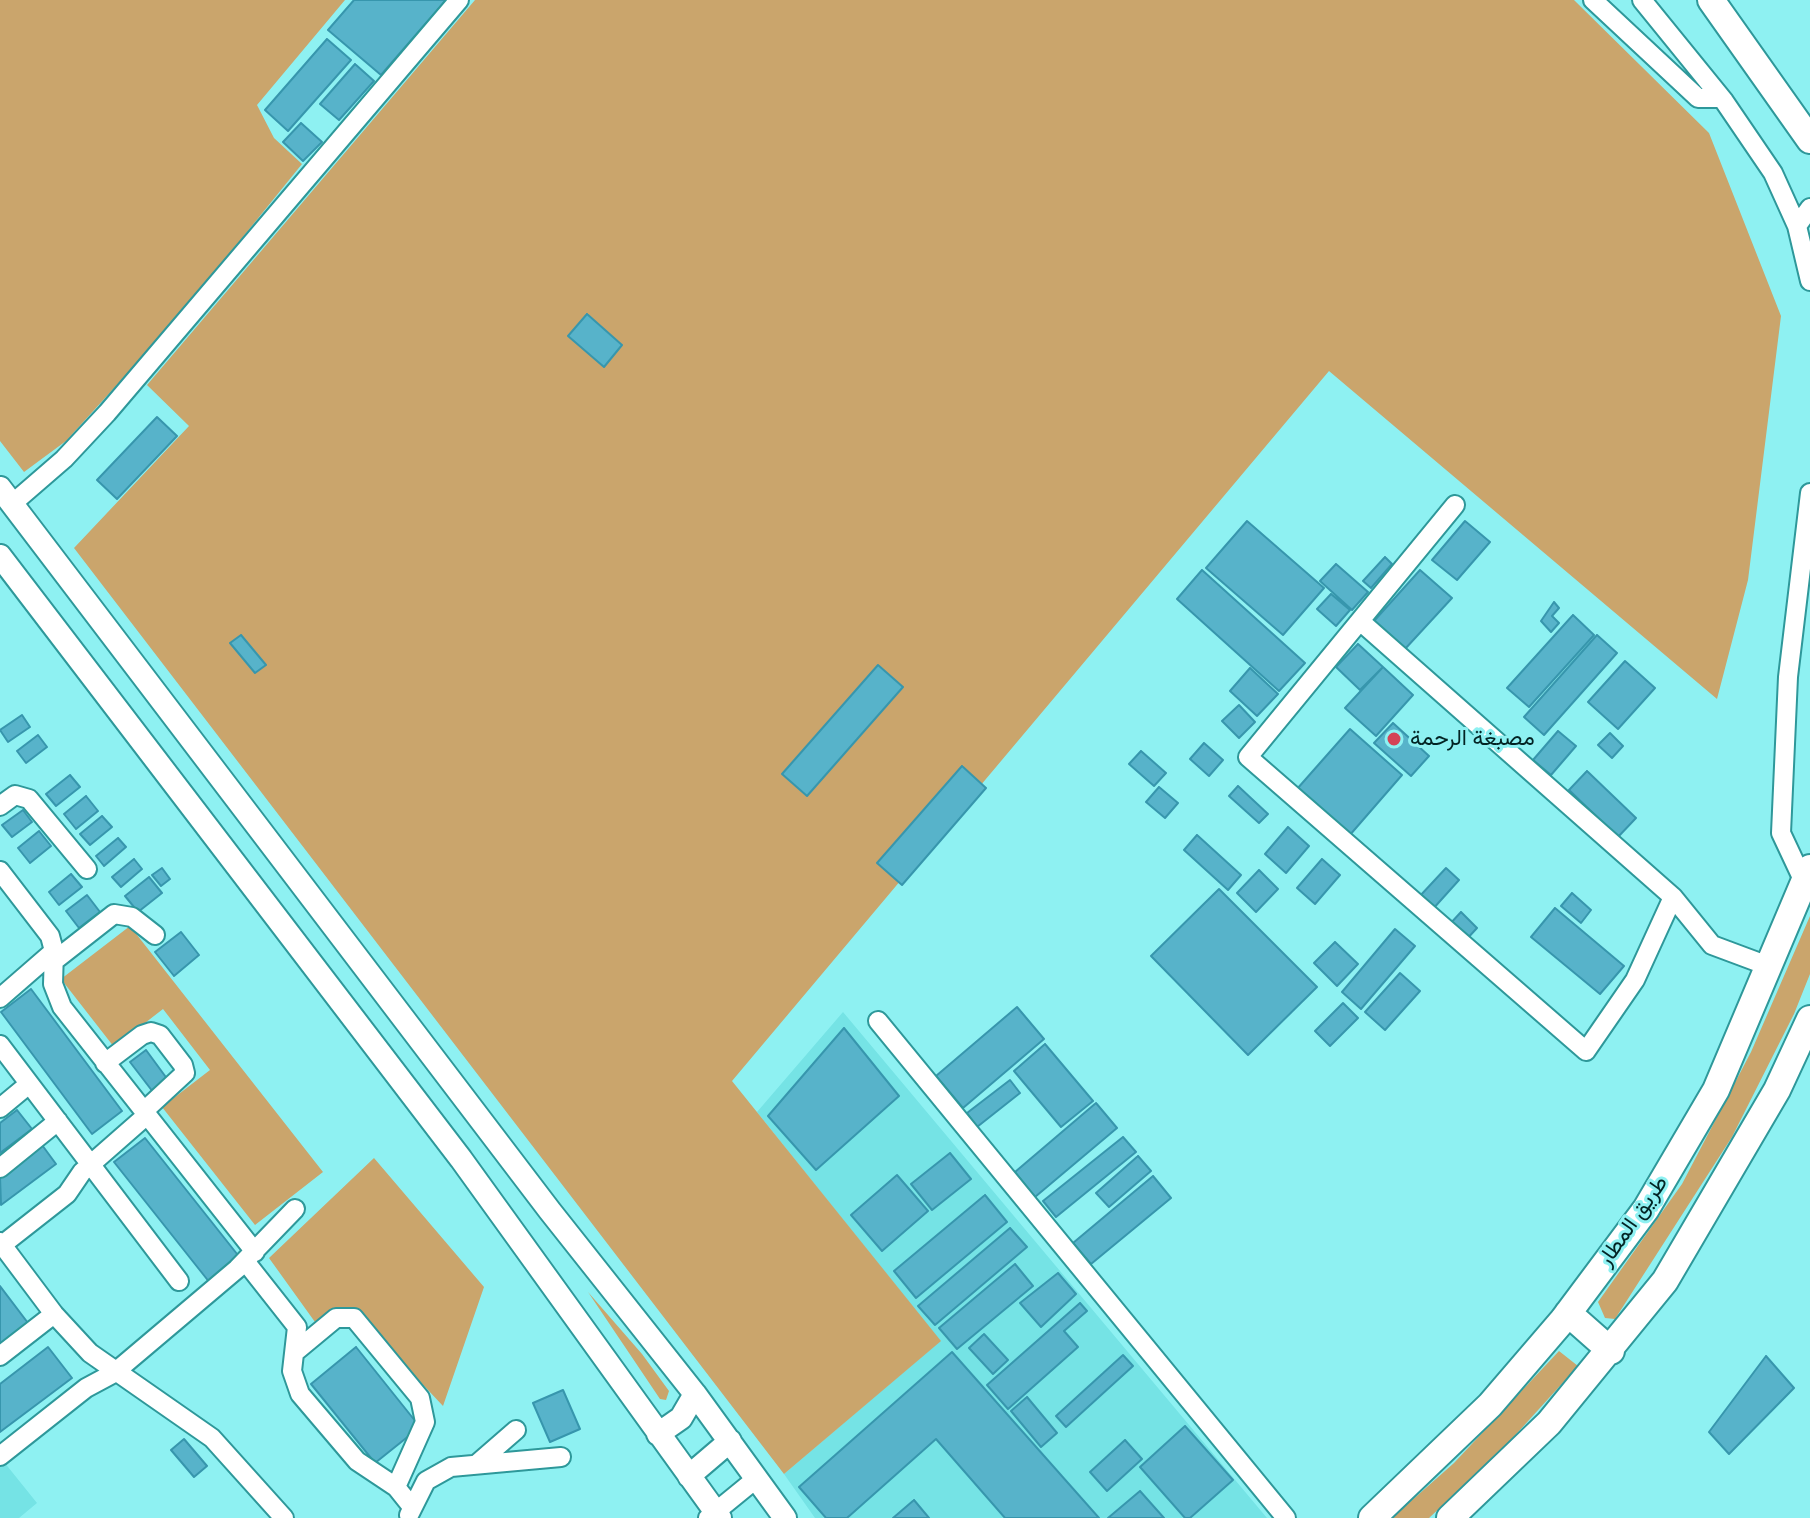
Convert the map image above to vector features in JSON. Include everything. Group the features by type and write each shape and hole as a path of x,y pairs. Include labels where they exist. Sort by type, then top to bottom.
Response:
{"highway":[{"path":"1711,0 1810,140"},
{"name":"طريق المطار","path":"1372,1518 1490,1405 1568,1313 1646,1209 1716,1090 1771,967 1807,875"},
{"path":"1450,1518 1539,1433 1611,1351 1665,1281 1777,1090 1810,1019"},
{"path":"1568,1313 1611,1351"}],"main road":[{"path":"6,496 550,1211 695,1394 785,1518"},
{"path":"0,556 461,1159 715,1516"},
{"path":"658,1434 681,1418 695,1394"},
{"path":"689,1476 730,1441"}],"street":[{"path":"6,496 64,459 107,413 459,0"},
{"path":"1593,0 1698,98 1721,98"},
{"path":"1642,0 1721,98 1773,173 1797,226 1810,281"},
{"path":"1797,226 1810,208"},
{"path":"1807,875 1781,833 1788,677 1810,493"},
{"path":"1455,505 1248,757 1586,1051 1635,980 1673,897"},
{"path":"1360,621 1673,897 1712,945 1771,967"},
{"path":"0,806 15,795 29,799 87,869"},
{"path":"0,871 46,929 54,956 56,996 145,1113 294,1320 298,1336 292,1371 300,1394 357,1461 396,1487 410,1513"},
{"path":"0,998 114,914 132,917 155,935"},
{"path":"878,1021 1286,1518"},
{"path":"105,1063 142,1035 151,1032 160,1035 183,1065 185,1073 90,1164 67,1194 1,1244 54,1314 90,1353 114,1373 169,1405 212,1438 284,1518"},
{"path":"0,1045 179,1281"},
{"path":"0,1108 29,1084"},
{"path":"0,1168 58,1121"},
{"path":"0,1456 86,1388 114,1373 250,1256 295,1209"},
{"path":"0,1356 54,1314"},
{"path":"295,1352 336,1318 354,1318 420,1398 425,1422 396,1487"},
{"path":"478,1463 516,1430"},
{"path":"410,1513 420,1489 434,1475 451,1467 561,1457"},
{"path":"715,1516 757,1478"}],"shaded area":[{"path":"0,0 345,0 257,105 274,138 302,164 174,322 66,441 24,472 0,441"},
{"path":"475,0 1574,0 1709,133 1781,316 1748,580 1717,699 1329,371 732,1081 941,1341 784,1474 74,548 189,426 147,385"},
{"path":"1810,916 1810,974 1794,1014 1732,1137 1615,1319 1605,1318 1598,1302 1682,1184 1751,1052"},
{"path":"130,926 323,1172 255,1225 162,1107 210,1070 163,1009 114,1047 61,979"},
{"path":"843,1012 1267,1518 815,1518 784,1474 940,1341 757,1112"},
{"path":"374,1158 484,1287 443,1406 351,1308 320,1329 269,1258"},
{"path":"588,1292 642,1354 669,1391 666,1400 660,1399"},
{"path":"1559,1351 1578,1366 1500,1452 1429,1518 1392,1518 1454,1463"},
{"path":"0,1457 37,1503 19,1518 0,1518"}],"building":[{"path":"354,0 446,0 381,75 328,30"},
{"path":"327,39 351,60 288,131 265,110"},
{"path":"355,64 374,81 339,120 320,104"},
{"path":"301,123 322,142 303,161 283,142"},
{"path":"587,314 622,345 604,367 568,336"},
{"path":"157,417 177,436 117,499 97,480"},
{"path":"1247,521 1324,588 1283,635 1206,568"},
{"path":"1465,521 1490,542 1457,580 1432,560"},
{"path":"1385,557 1392,564 1371,588 1363,581"},
{"path":"1336,564 1368,592 1352,610 1320,581"},
{"path":"1202,570 1305,663 1279,691 1177,599"},
{"path":"1420,570 1452,598 1405,649 1374,621"},
{"path":"1331,594 1350,610 1336,626 1317,609"},
{"path":"1554,602 1559,608 1552,616 1559,623 1551,632 1541,621"},
{"path":"1573,615 1594,635 1529,707 1507,688"},
{"path":"241,635 266,665 255,673 230,643"},
{"path":"1597,635 1617,653 1544,735 1524,717"},
{"path":"1358,644 1383,667 1360,690 1336,667"},
{"path":"1625,661 1655,688 1618,729 1588,702"},
{"path":"878,665 903,687 807,796 782,774"},
{"path":"1383,667 1413,695 1376,736 1345,708"},
{"path":"1250,668 1278,694 1257,716 1230,691"},
{"path":"1239,705 1255,722 1239,738 1222,721"},
{"path":"22,715 30,727 8,742 0,730"},
{"path":"1393,723 1429,756 1411,776 1374,743"},
{"path":"1350,729 1402,775 1349,836 1297,789"},
{"path":"1558,731 1576,746 1551,775 1533,760"},
{"path":"1610,733 1623,746 1612,758 1598,745"},
{"path":"38,735 47,747 26,763 17,751"},
{"path":"1204,743 1223,760 1209,776 1190,759"},
{"path":"1141,751 1166,773 1154,786 1129,764"},
{"path":"962,766 986,788 902,885 877,863"},
{"path":"1587,771 1636,818 1618,837 1569,790"},
{"path":"70,775 80,787 56,806 46,794"},
{"path":"1238,786 1268,814 1259,823 1229,796"},
{"path":"1159,787 1178,803 1165,818 1146,802"},
{"path":"86,796 98,811 76,829 64,814"},
{"path":"23,810 32,822 12,837 2,825"},
{"path":"102,816 112,827 90,845 80,834"},
{"path":"1288,827 1309,846 1286,873 1265,854"},
{"path":"39,831 51,846 30,863 18,848"},
{"path":"1197,835 1241,875 1228,890 1184,850"},
{"path":"118,838 126,847 104,866 96,856"},
{"path":"134,859 142,869 121,887 112,877"},
{"path":"1322,859 1340,875 1315,904 1297,888"},
{"path":"162,868 170,879 161,886 152,875"},
{"path":"1446,868 1459,880 1432,910 1419,897"},
{"path":"1259,870 1278,889 1256,912 1237,893"},
{"path":"71,874 82,887 59,905 49,892"},
{"path":"149,877 162,893 138,912 125,896"},
{"path":"1219,889 1317,987 1248,1055 1151,956"},
{"path":"1572,893 1591,910 1581,923 1561,906"},
{"path":"87,895 100,912 79,928 66,911"},
{"path":"1555,908 1624,966 1600,994 1531,937"},
{"path":"1461,912 1477,928 1465,941 1449,925"},
{"path":"1395,929 1415,946 1361,1009 1342,992"},
{"path":"181,932 199,955 174,976 155,952"},
{"path":"1335,942 1358,964 1337,986 1314,963"},
{"path":"1400,973 1420,991 1385,1030 1365,1012"},
{"path":"31,989 122,1111 92,1134 1,1012"},
{"path":"1343,1003 1358,1018 1330,1046 1315,1031"},
{"path":"1017,1007 1044,1039 963,1108 936,1076"},
{"path":"844,1028 899,1096 816,1170 768,1116"},
{"path":"1045,1044 1093,1101 1061,1127 1014,1071"},
{"path":"146,1050 168,1080 153,1092 130,1062"},
{"path":"1010,1080 1020,1093 977,1127 967,1113"},
{"path":"1096,1103 1117,1128 1035,1197 1015,1172"},
{"path":"17,1110 32,1129 0,1153 0,1123"},
{"path":"1123,1137 1136,1152 1056,1217 1043,1201"},
{"path":"145,1138 241,1259 210,1283 114,1162"},
{"path":"42,1145 56,1164 1,1205 0,1177"},
{"path":"950,1153 971,1179 932,1210 911,1184"},
{"path":"1138,1156 1151,1171 1109,1207 1096,1193"},
{"path":"897,1175 928,1211 882,1251 851,1215"},
{"path":"1153,1176 1171,1198 1091,1264 1073,1243"},
{"path":"985,1195 1007,1222 916,1298 894,1271"},
{"path":"1010,1228 1027,1247 935,1325 918,1306"},
{"path":"1015,1264 1033,1286 957,1349 939,1328"},
{"path":"1058,1273 1076,1294 1041,1327 1020,1303"},
{"path":"0,1286 28,1323 0,1345"},
{"path":"1080,1303 1087,1311 1064,1331 1078,1347 1008,1409 987,1385"},
{"path":"984,1334 1008,1360 993,1374 969,1348"},
{"path":"48,1347 72,1378 0,1432 0,1384"},
{"path":"356,1347 420,1427 375,1463 311,1384"},
{"path":"952,1352 1099,1518 1005,1518 936,1439 847,1518 826,1518 799,1487"},
{"path":"1123,1355 1133,1366 1066,1427 1056,1416"},
{"path":"1766,1356 1794,1388 1729,1454 1709,1432"},
{"path":"563,1390 580,1429 550,1442 533,1403"},
{"path":"1027,1397 1057,1433 1041,1447 1011,1411"},
{"path":"1185,1426 1233,1480 1190,1518 1185,1518 1140,1467"},
{"path":"184,1439 207,1466 194,1477 171,1450"},
{"path":"1125,1440 1142,1459 1107,1491 1090,1472"},
{"path":"1140,1491 1164,1518 1108,1518"},
{"path":"914,1500 929,1518 893,1518"}],"place":[{"name":"مصبغة الرحمة","path":"1394,739"}]}
